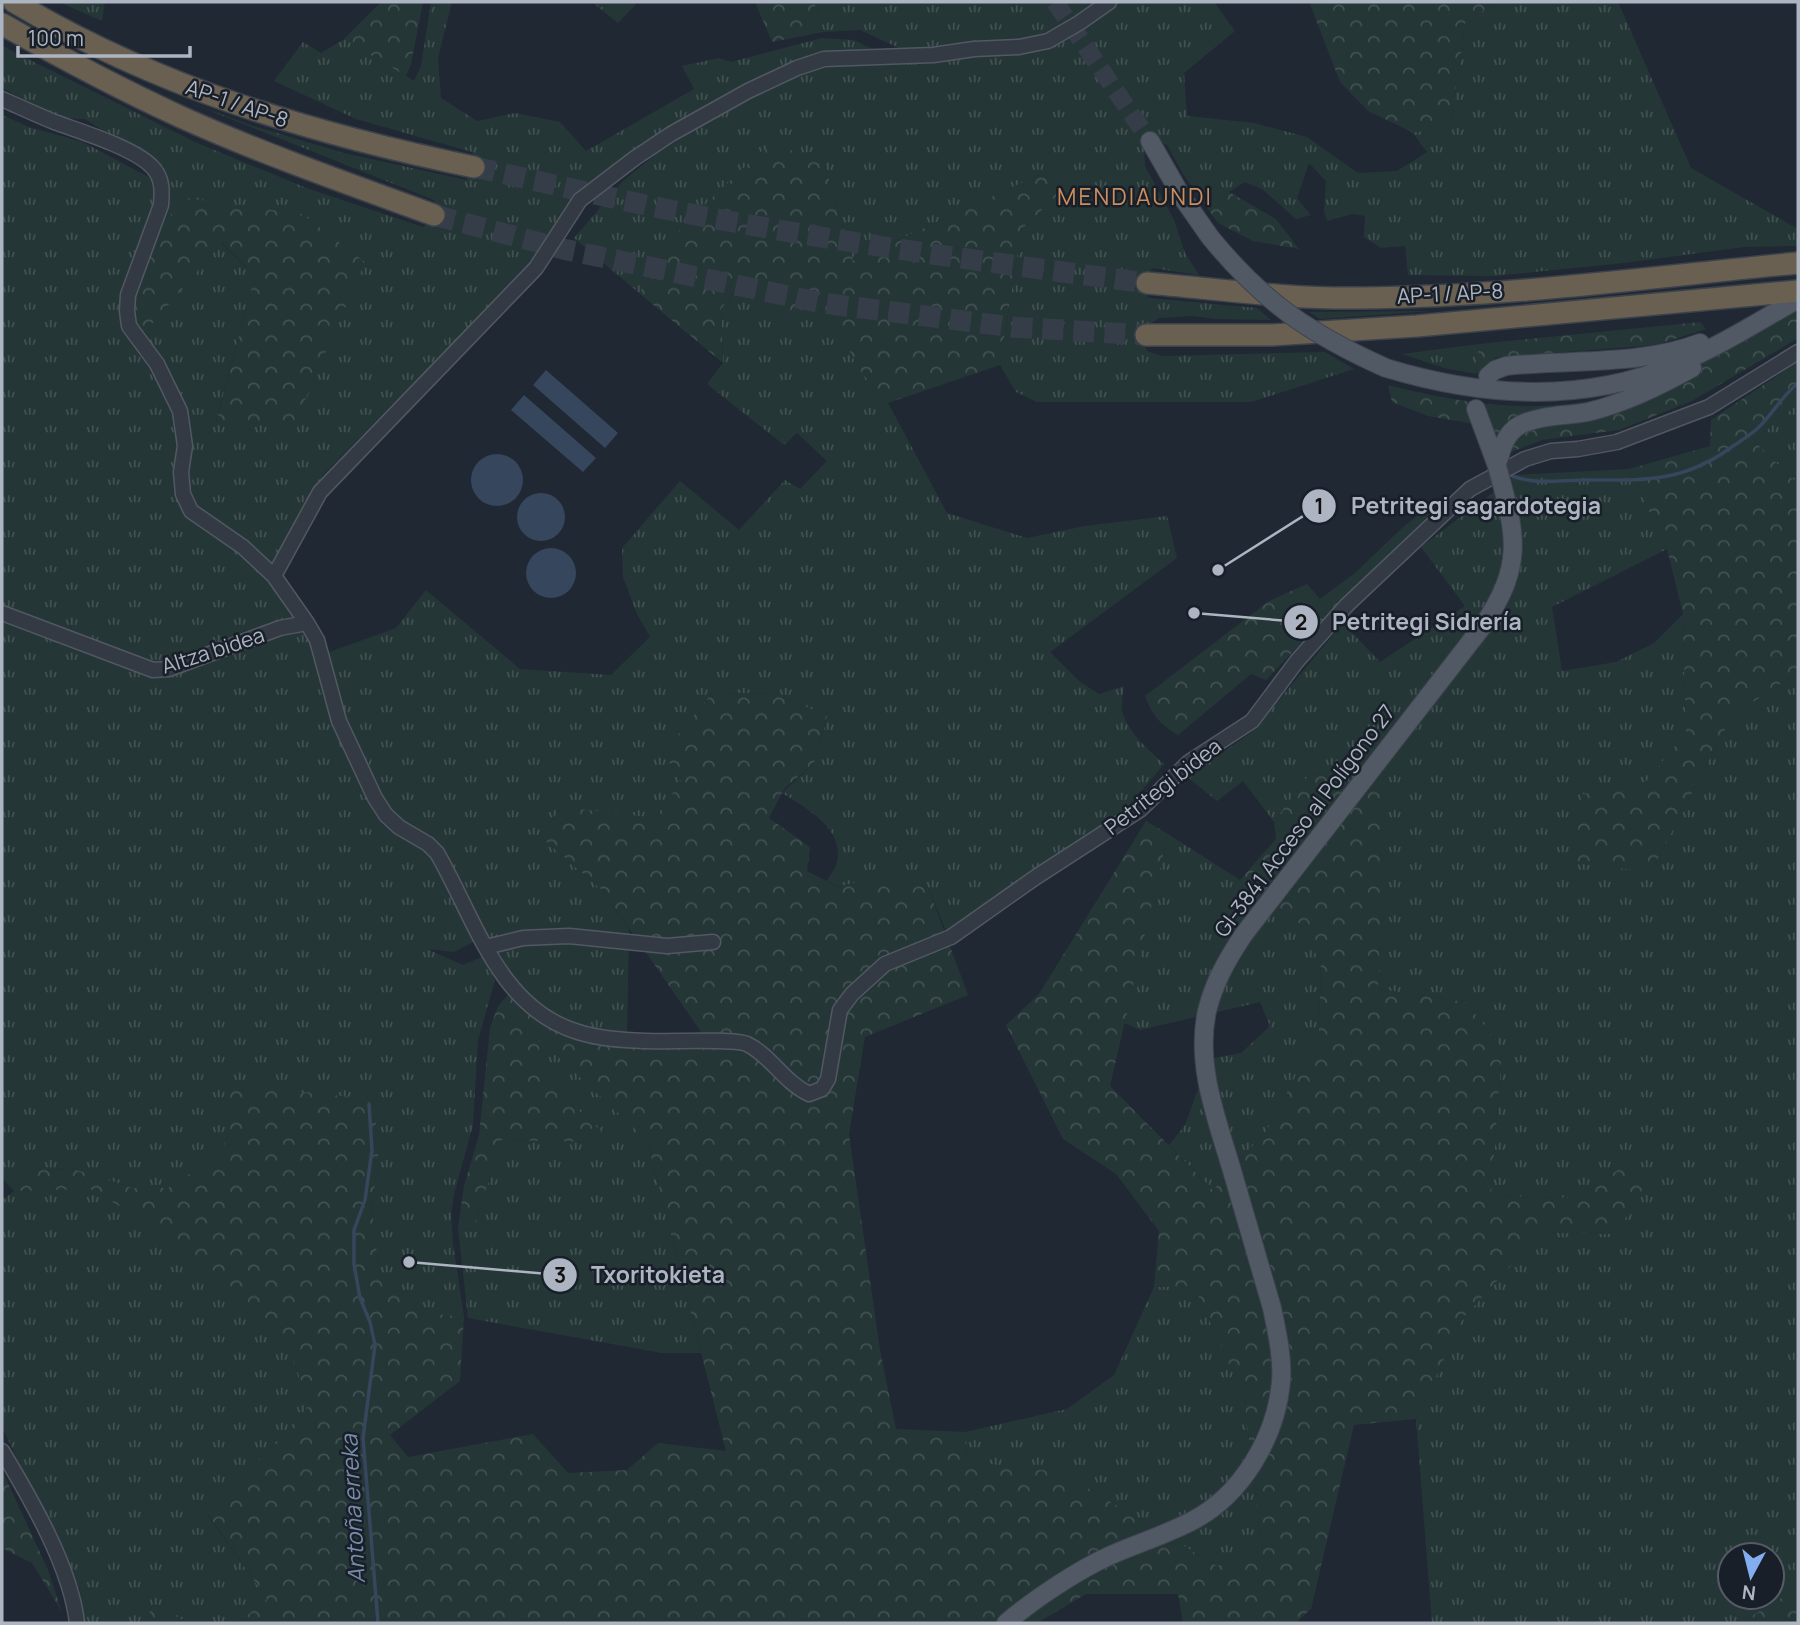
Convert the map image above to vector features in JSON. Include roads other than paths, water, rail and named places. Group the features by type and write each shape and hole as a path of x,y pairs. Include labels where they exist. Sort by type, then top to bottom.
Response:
{"highway":[{"name":"AP-1 / AP-8","path":"14,2 125,61 201,92 286,122 474,167"},
{"name":"AP-1 / AP-8","path":"2,24 64,60 182,117 295,164 434,215"},
{"name":"AP-1 / AP-8","path":"1147,283 1275,296 1438,297 1798,263"},
{"name":"AP-1 / AP-8","path":"1146,335 1272,335 1417,326 1798,291"}],"main road":[{"path":"1150,141 1182,197 1210,237 1263,295 1337,346 1386,368 1431,382 1477,390 1551,392 1629,380 1674,365 1716,346 1798,299"},
{"path":"1488,376 1506,366 1668,353 1698,344 1732,327 1765,317"},
{"path":"1497,466 1507,436 1518,426 1590,411 1633,397 1703,362 1716,346"},
{"name":"GI-3841 Acceso al Polígono 27","path":"1006,1623 1077,1574 1107,1557 1194,1520 1225,1498 1252,1465 1272,1426 1281,1382 1279,1343 1272,1308 1210,1092 1204,1054 1207,1012 1227,960 1244,934 1482,628 1504,590 1514,552 1511,517 1497,466 1476,409"}],"street":[{"path":"274,576 320,492 536,268 580,200 671,134 748,91 797,68 824,60 1020,47 1048,41 1109,2"},
{"path":"2,99 92,134 143,160 153,167 159,177 162,189 161,205 128,295 129,327 157,364 180,411 185,446 181,472 183,494 191,511 243,548 274,576 307,623 317,640 339,721 375,798 386,815 399,827 428,844 437,853 486,947 523,938 569,936 667,946 713,943"},
{"name":"Petritegi bidea","path":"486,947 504,979 518,995 536,1010 576,1032 645,1041 732,1041 746,1044 795,1087 809,1094 822,1089 828,1079 840,1010 852,994 885,964 951,937 1036,877 1141,809 1189,762 1252,721 1297,661 1347,605 1470,489 1525,458 1551,451 1617,442 1709,407 1798,352"},
{"name":"Altza bidea","path":"2,613 153,670 169,669 280,628 307,623"},
{"path":"2,1451 25,1490 66,1577 73,1594 78,1623"}],"water":[{"path":"546,370 618,433 605,448 533,385"},
{"path":"524,395 596,458 583,472 511,410"},
{"path":"497,454 507,456 515,462 521,470 521,490 515,498 507,504 497,506 487,504 479,498 473,490 471,480 473,470 479,462 487,456"},
{"path":"541,493 558,500 565,517 558,534 541,541 524,534 517,517 524,500"},
{"path":"551,548 569,555 576,573 569,591 551,598 533,591 526,573 533,555"}],"waterway":[{"path":"1512,476 1548,481 1645,479 1680,473 1715,458 1753,432 1798,383"},
{"name":"Antoña erreka","path":"369,1104 372,1150 365,1200 354,1230 354,1264 360,1298 370,1322 375,1345 363,1438 378,1623"}],"tunnel":[{"path":"1055,2 1150,141"},
{"path":"474,167 665,209 785,231 1147,283"},
{"path":"434,215 563,249 822,303 1012,327 1146,335"}],"place":[{"name":"Petritegi sagardotegia","path":"1218,570"},
{"name":"Petritegi Sidrería","path":"1194,613"},
{"name":"Txoritokieta","path":"409,1262"}],"district":[{"name":"MENDIAUNDI","path":"1135,197"}]}
